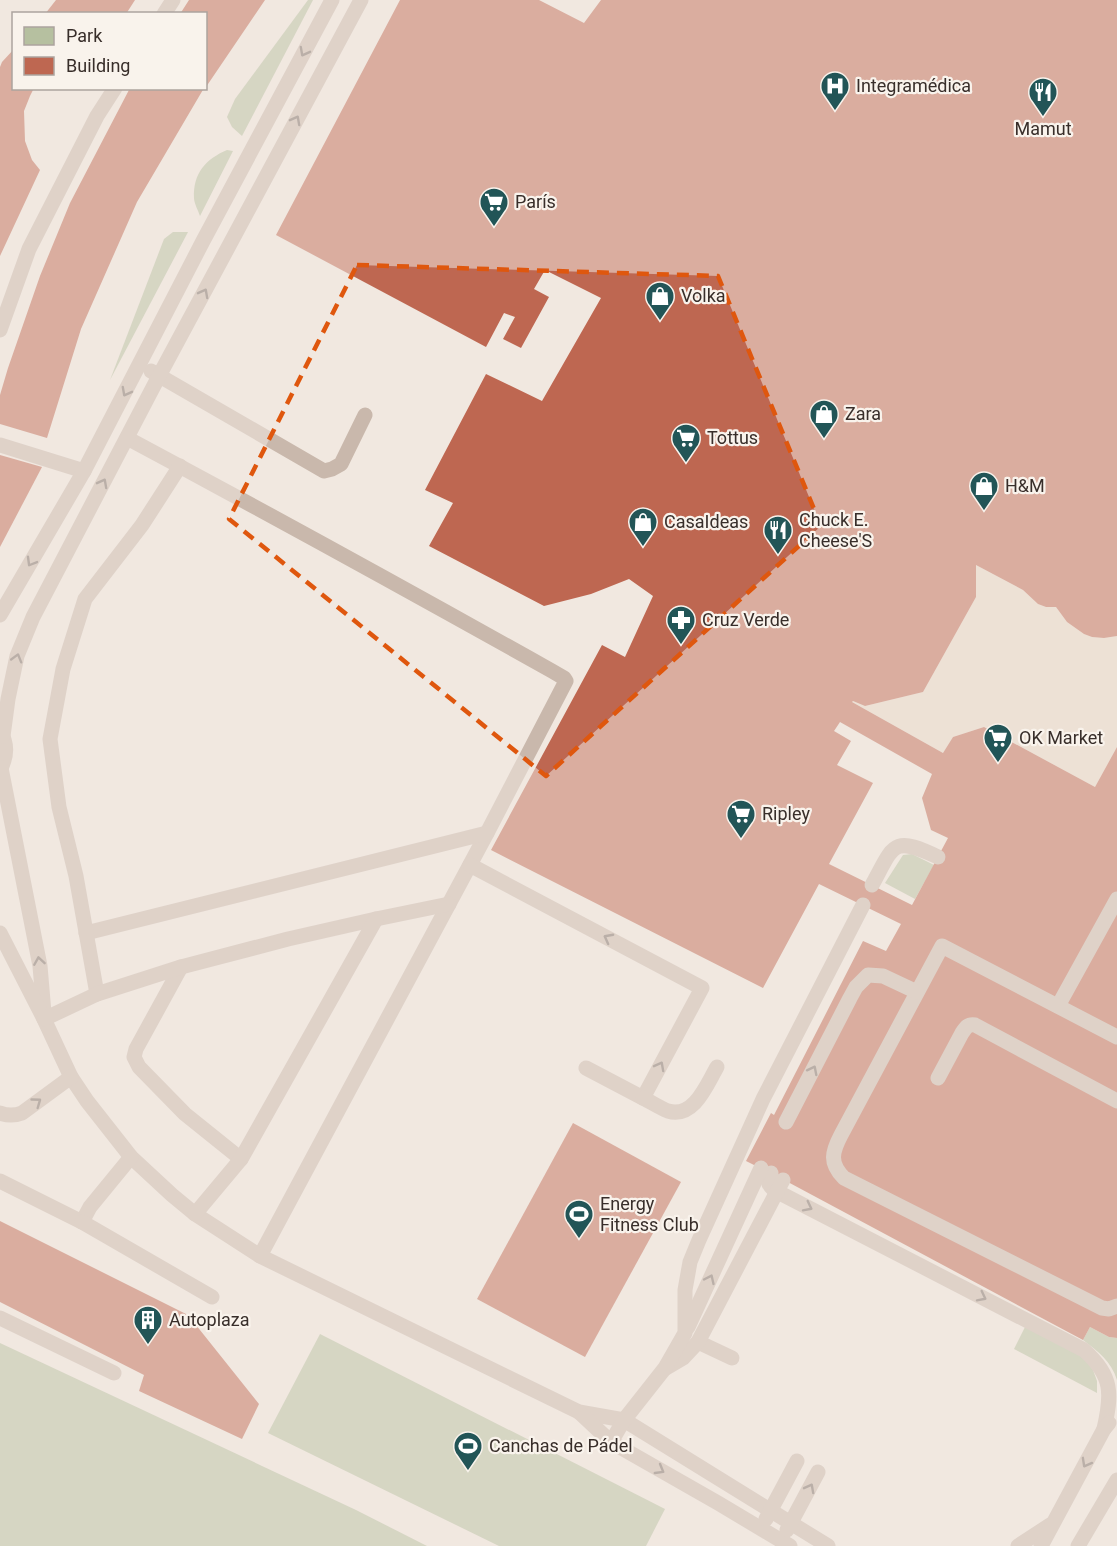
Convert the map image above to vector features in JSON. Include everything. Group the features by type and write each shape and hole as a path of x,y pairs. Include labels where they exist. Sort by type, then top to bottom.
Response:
{"lane":[{"path":"0,615 84,471 203,240 332,0"},
{"path":"44,1019 40,966 1,769 6,747 2,734 17,657 33,616 361,0"},
{"path":"0,330 29,249 97,116 114,90"},
{"path":"203,240 225,252"},
{"path":"170,306 191,318"},
{"path":"139,365 324,471 340,464 365,414"},
{"path":"127,438 300,530 564,678 566,683 260,1256"},
{"path":"0,445 84,471"},
{"path":"98,994 76,876 59,807 50,739 63,669 86,599 142,525 180,466"},
{"path":"86,933 487,833"},
{"path":"872,885 889,853 895,847 900,845 918,847 938,857"},
{"path":"470,865 702,988 643,1098"},
{"path":"1058,1006 1117,899"},
{"path":"44,1019 98,994 181,967 288,939 449,904"},
{"path":"692,1337 685,1290 690,1262 763,1099 863,905"},
{"path":"195,1214 241,1160 376,919"},
{"path":"0,933 71,1077 131,1157 195,1214 260,1256 579,1412 624,1420 828,1546"},
{"path":"1117,1037 942,946 836,1145 833,1161 844,1178 1102,1308 1109,1309 1117,1306"},
{"path":"181,967 136,1048 134,1057 139,1067 185,1113 241,1160"},
{"path":"786,1122 861,981 868,975 883,976 917,992"},
{"path":"938,1078 962,1033 970,1024 1117,1101"},
{"path":"586,1068 667,1110 679,1112 686,1110 696,1101 717,1067"},
{"path":"0,1113 15,1116 22,1113 71,1077"},
{"path":"82,1222 90,1207 131,1157"},
{"path":"692,1337 772,1174"},
{"path":"611,1442 624,1420 692,1337 772,1174"},
{"path":"772,1174 767,1181 774,1190 1084,1350 1100,1366 1107,1384 1109,1396 1104,1430"},
{"path":"0,1181 82,1222 212,1297"},
{"path":"0,1318 114,1373"},
{"path":"692,1337 732,1358"},
{"path":"579,1412 611,1442 786,1543 791,1523 818,1472"},
{"path":"1041,1546 1104,1430 1117,1413"},
{"path":"761,1528 797,1461"},
{"path":"1077,1546 1117,1480"},
{"path":"1018,1546 1053,1524"},
{"path":"1086,1546 1091,1524"}],"highlighted area":[{"path":"357,265 718,276 821,526 546,776 229,519"}],"green space":[{"path":"308,0 313,0 242,136 232,127 227,117 235,99"},
{"path":"227,150 233,151 200,216 194,198 198,174 213,158"},
{"path":"173,232 188,232 110,380 164,239"},
{"path":"912,854 934,865 915,899 885,883 903,855"},
{"path":"1026,1325 1085,1358 1097,1381 1097,1393 1014,1349"},
{"path":"1090,1327 1109,1337 1117,1338 1117,1380 1108,1362 1083,1340"},
{"name":"Canchas de Pádel","path":"320,1334 665,1509 646,1546 499,1546 268,1433"},
{"path":"0,1343 356,1510 427,1546 0,1546"}],"shaded area":[{"path":"976,565 1023,590 1038,604 1056,607 1067,622 1084,634 1104,638 1117,636 1117,747 1095,787 984,727 953,737 943,753 852,702 865,706 923,692 976,597"}],"building":[{"path":"56,0 135,0 127,12 47,12"},
{"path":"189,0 265,0 207,86 207,12 181,12"},
{"path":"400,0 539,0 584,23 601,0 1117,0 1117,636 1104,638 1084,634 1067,622 1056,607 1038,604 1023,590 976,565 976,597 923,692 865,706 852,702 943,753 953,737 984,727 1095,787 1117,747 1117,1338 1109,1337 1090,1327 1083,1340 746,1161 771,1113 774,1115 863,941 886,951 901,924 819,884 763,988 491,850 602,645 625,657 653,596 629,579 591,594 544,606 429,546 453,503 425,490 486,374 542,401 601,298 545,270 534,289 549,297 521,348 503,339 515,317 504,313 486,347 276,235","holes":["840,722 932,774 922,798 931,830 948,838 912,905 829,864 873,783 837,765 851,741 834,731"]},
{"path":"12,51 12,90 33,90 24,111 25,141 32,160 40,170 0,256 0,67"},
{"path":"129,90 203,90 137,202 81,329 47,438 0,424 0,395 40,276 70,203"},
{"path":"0,455 42,467 0,547"},
{"name":"Energy Fitness Club","path":"573,1123 681,1182 585,1357 477,1299"},
{"name":"Autoplaza","path":"0,1221 188,1315 259,1404 242,1439 139,1391 144,1375 0,1302"}],"place":[{"name":"Integramédica","path":"835,112"},
{"name":"Mamut","path":"1043,118"},
{"name":"París","path":"494,228"},
{"name":"Volka","path":"660,322"},
{"name":"Zara","path":"824,440"},
{"name":"Tottus","path":"686,464"},
{"name":"H&M","path":"984,512"},
{"name":"CasaIdeas","path":"643,548"},
{"name":"Chuck E. Cheese'S","path":"778,556"},
{"name":"Cruz Verde","path":"681,646"},
{"name":"OK Market","path":"998,764"},
{"name":"Ripley","path":"741,840"},
{"name":"Energy Fitness Club","path":"579,1240"},
{"name":"Autoplaza","path":"148,1346"},
{"name":"Canchas de Pádel","path":"468,1472"}]}
